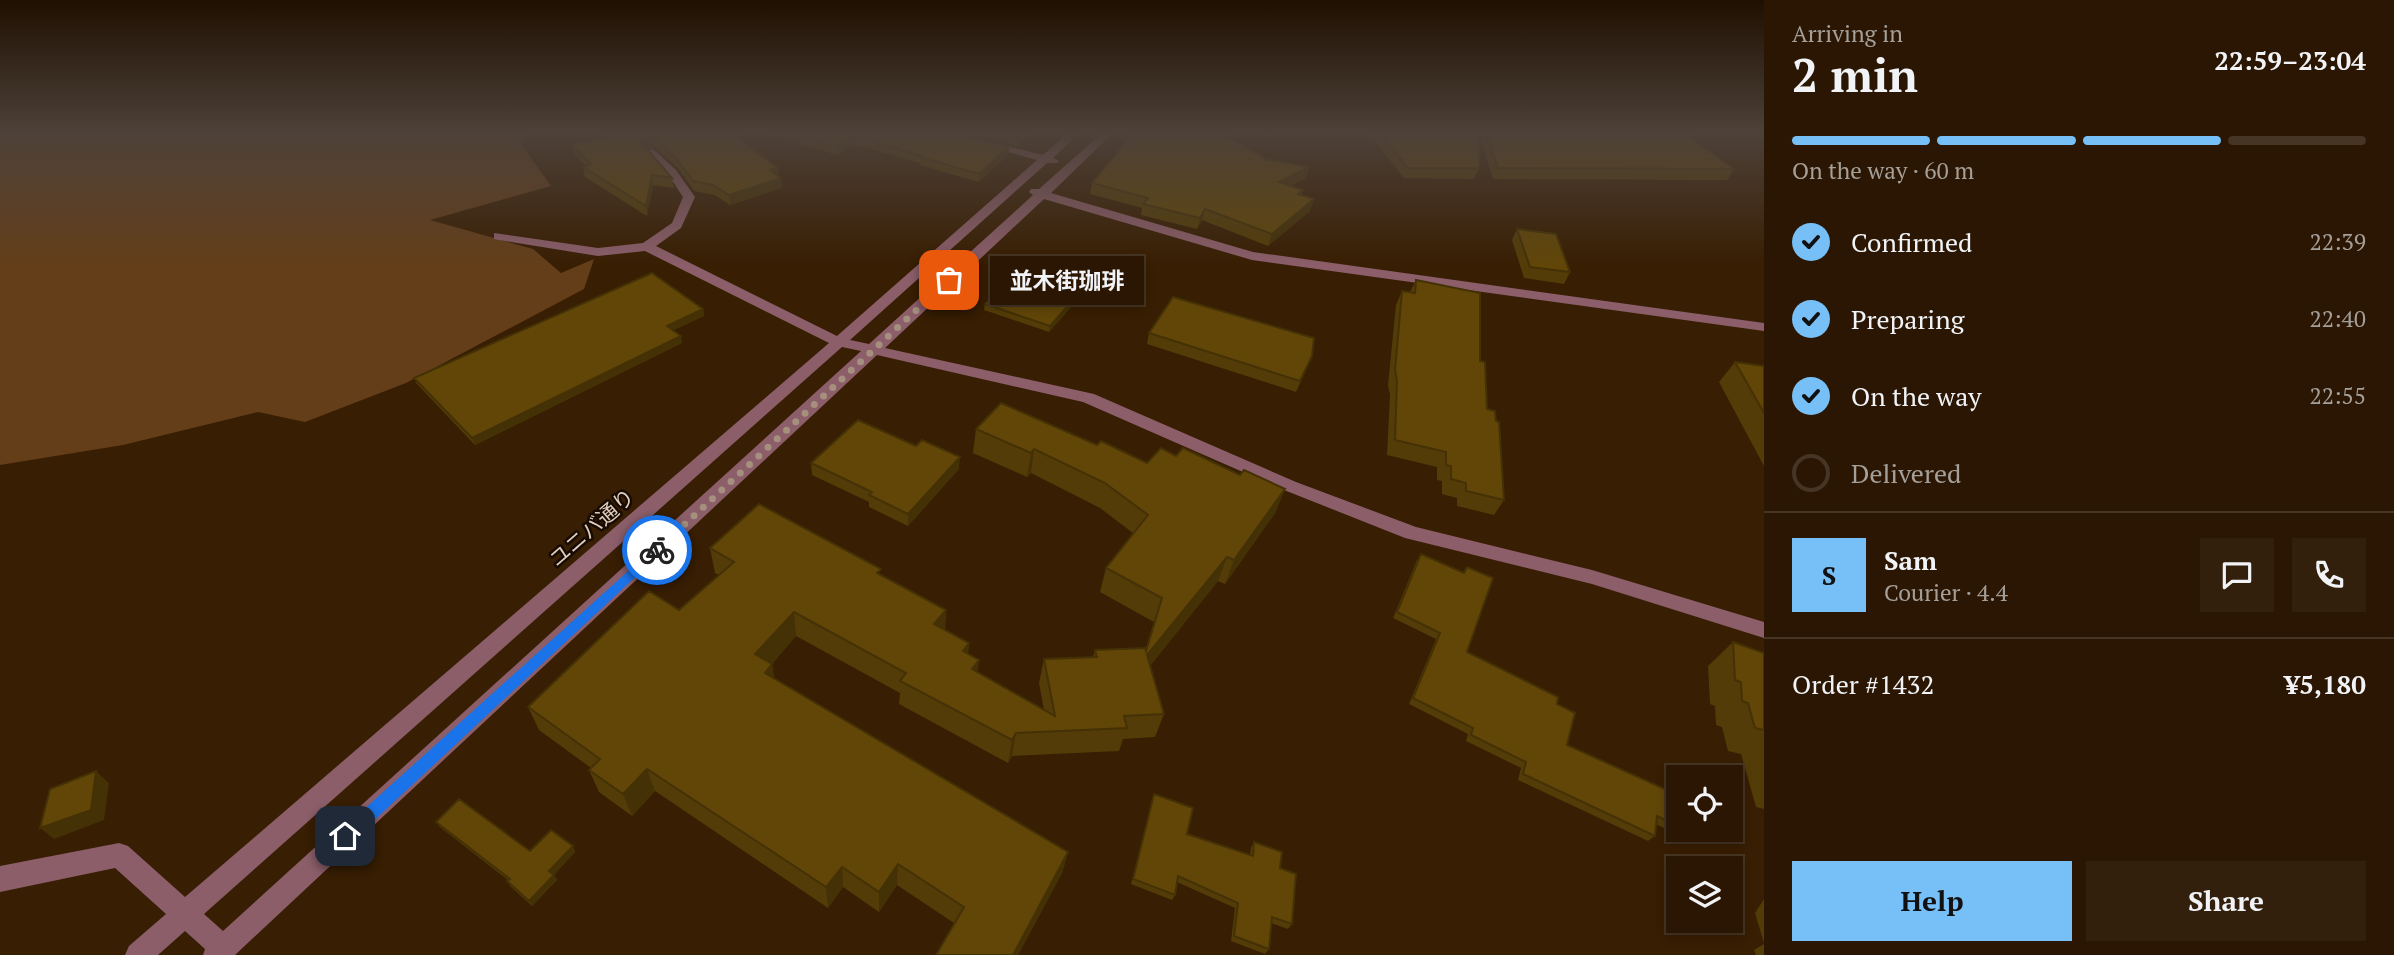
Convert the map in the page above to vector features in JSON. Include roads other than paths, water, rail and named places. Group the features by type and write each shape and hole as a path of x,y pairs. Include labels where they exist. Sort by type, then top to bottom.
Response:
{"street":[{"path":"499,236 598,252 647,247 677,225 689,197 676,178"},
{"name":"ユニバ通り","path":"138,955 1024,178"},
{"path":"0,879 119,855 186,913 219,952 1060,178"},
{"path":"1015,186 1252,256 1764,327"},
{"path":"647,247 839,342 1088,398 1290,486 1412,533 1592,578 1764,630"}],"place":[{"name":"並木街珈琲","path":"949,280"}]}
